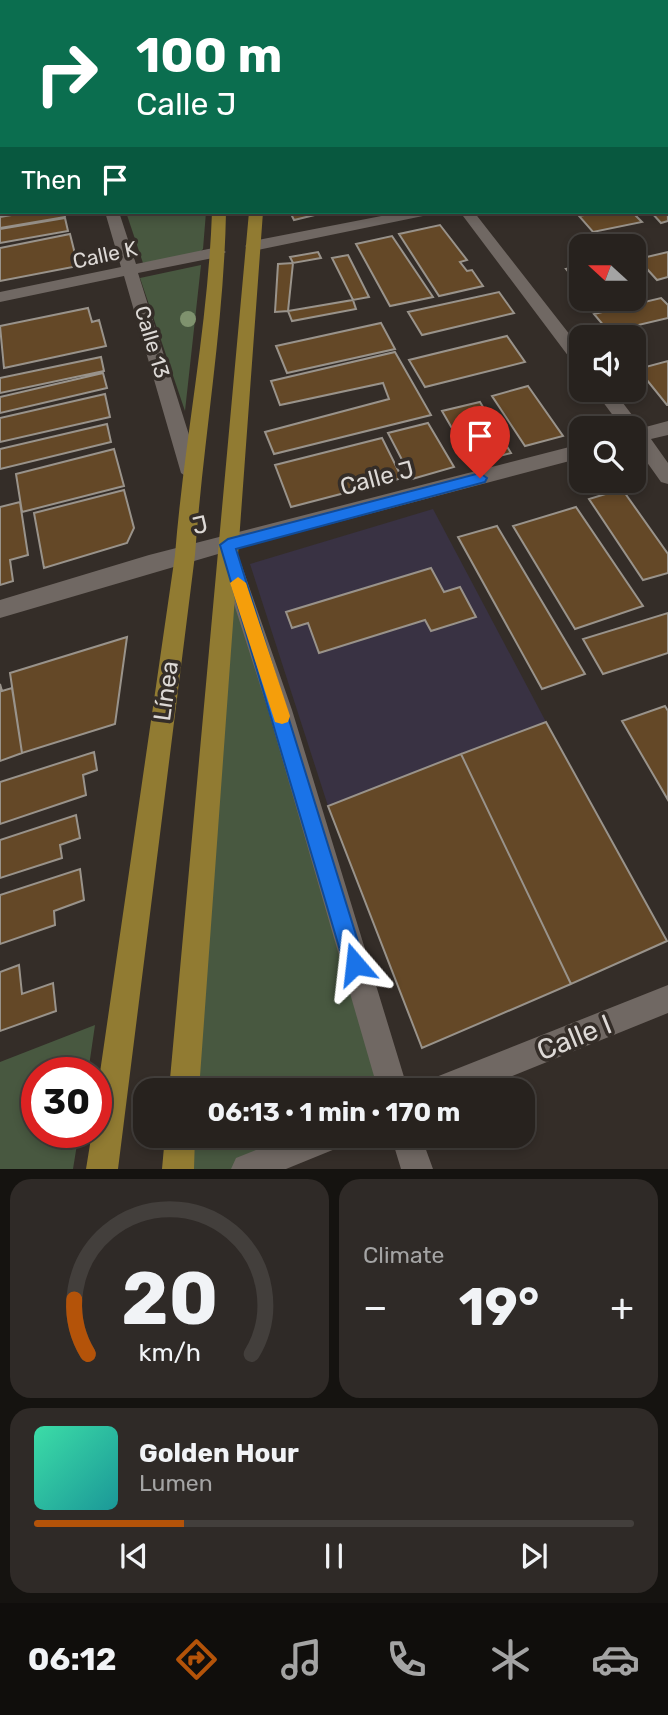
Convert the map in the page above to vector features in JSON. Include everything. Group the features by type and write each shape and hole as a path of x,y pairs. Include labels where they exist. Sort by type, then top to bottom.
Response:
{"main road":[{"name":"Línea","path":"102,1169 184,555 191,472 218,252 219,214"},
{"name":"Línea","path":"185,1078 256,214"},
{"path":"178,1169 179,1148"}],"street":[{"name":"Calle 13","path":"113,214 191,472"},
{"path":"253,246 414,214"},
{"path":"469,214 569,345"},
{"name":"Calle K","path":"0,297 218,252"},
{"path":"646,431 668,428"},
{"path":"646,448 668,477"},
{"name":"Calle J","path":"228,549 569,454"},
{"path":"228,549 280,710 389,1078"},
{"name":"J","path":"184,555 228,549"},
{"path":"0,609 184,555"},
{"name":"Calle I","path":"472,1078 668,999"},
{"path":"247,1169 299,1148"},
{"path":"410,1148 417,1169"}],"shaded area":[{"path":"433,509 546,722 328,806 250,564"}],"green space":[{"path":"127,214 206,214 203,249 198,254 143,263"},
{"path":"201,265 185,411 140,278"},
{"path":"228,552 388,1078 185,1078"},
{"path":"95,1025 90,1057 21,1057 21,1148 76,1148 73,1169 0,1169 0,1062"},
{"path":"179,1148 299,1148 247,1169 178,1169"}],"building":[{"path":"17,214 64,214 65,217 0,228 0,217"},
{"path":"291,214 319,214 294,220"},
{"path":"634,214 642,222 593,232 579,216"},
{"path":"653,214 668,214 668,221 661,223"},
{"path":"65,218 68,231 0,243 0,229"},
{"path":"440,225 467,260 460,262 467,271 472,270 483,286 439,296 399,234"},
{"path":"70,234 78,266 0,281 0,248"},
{"path":"392,236 433,297 390,306 356,244"},
{"path":"318,252 321,258 293,263 290,257"},
{"path":"668,252 668,277 657,280 646,268 646,257"},
{"path":"348,255 369,297 353,300 332,258"},
{"path":"293,263 288,311 275,312 278,264"},
{"path":"499,292 514,313 422,335 408,312"},
{"path":"661,298 668,305 668,318 638,325 603,325 594,314 646,312 646,302"},
{"path":"353,300 356,309 292,321 288,311"},
{"path":"88,308 92,322 99,320 106,346 4,368 0,326"},
{"path":"381,323 395,349 287,373 276,346"},
{"path":"507,336 525,362 425,387 409,360"},
{"path":"395,352 431,415 274,454 265,432 389,399 383,383 280,405 271,381"},
{"path":"101,357 104,371 0,393 0,378"},
{"path":"668,361 668,405 646,379 646,367"},
{"path":"103,373 107,388 0,413 0,397"},
{"path":"528,386 563,436 525,446 492,396"},
{"path":"105,394 110,417 0,442 0,418"},
{"path":"480,402 511,453 472,463 442,411"},
{"path":"428,423 454,467 412,479 388,433"},
{"path":"107,424 111,442 0,469 0,449"},
{"path":"382,438 402,478 291,507 275,465"},
{"path":"114,449 124,486 22,512 16,474"},
{"path":"124,490 134,528 127,543 44,568 34,513"},
{"path":"609,493 625,493 668,554 668,573 643,580 589,499"},
{"path":"20,502 28,555 10,560 13,581 0,585 0,507"},
{"path":"576,507 643,606 575,629 513,526"},
{"path":"497,526 585,674 542,689 458,537"},
{"path":"431,568 444,592 460,587 476,617 431,631 425,620 319,653 308,623 292,628 286,612"},
{"path":"668,613 668,653 603,674 583,639"},
{"path":"127,637 115,724 22,753 10,673"},
{"path":"0,684 2,691 12,688 22,753 0,761"},
{"path":"665,706 668,711 668,800 622,721"},
{"path":"546,722 667,941 571,984 461,754"},
{"path":"94,752 97,770 83,775 86,795 0,824 0,782"},
{"path":"461,754 571,984 422,1048 328,806"},
{"path":"76,815 80,838 60,845 62,858 0,878 0,840"},
{"path":"80,869 84,900 54,911 55,925 0,944 0,895"},
{"path":"19,965 22,994 53,983 56,1011 0,1031 0,972"}],"slow traffic":[{"path":"238,583 282,716"}],"route":[{"path":"355,964 228,545 480,478"}]}
